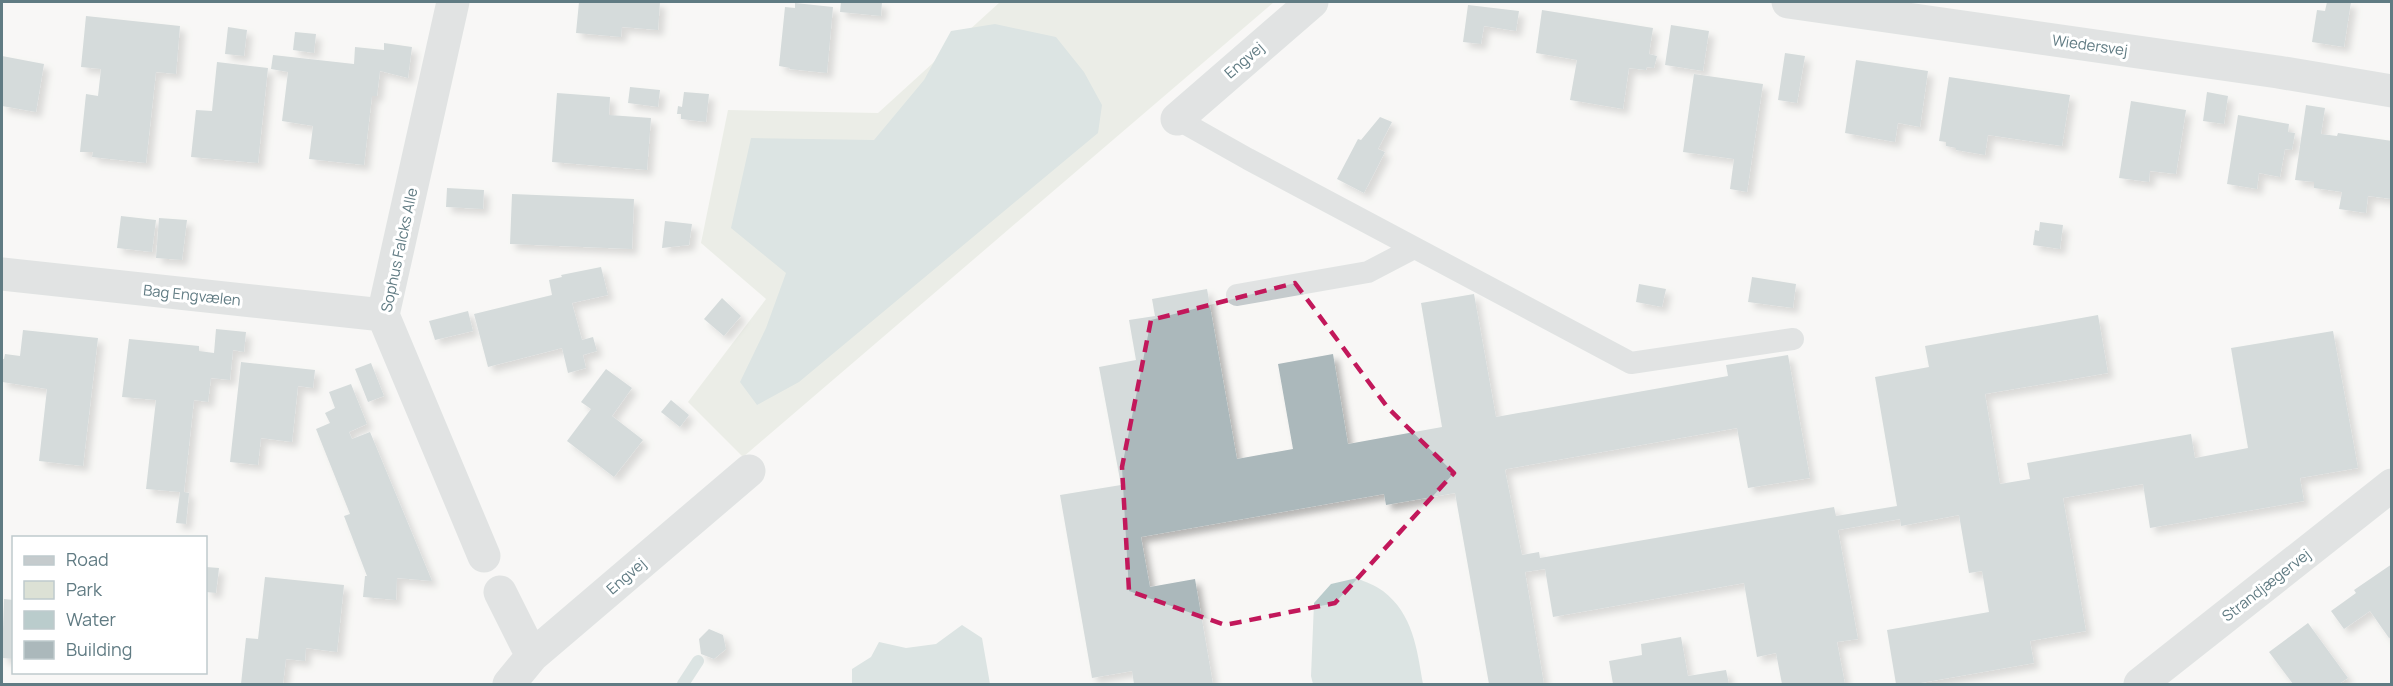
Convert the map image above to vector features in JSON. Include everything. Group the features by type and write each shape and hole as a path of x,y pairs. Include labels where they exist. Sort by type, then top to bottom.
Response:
{"street":[{"name":"Sophus Falcks Alle","path":"453,2 383,315 484,556"},
{"name":"Engvej","path":"1177,119 1312,2"},
{"name":"Wiedersvej","path":"1788,2 2266,70 2391,91"},
{"name":"Bag Engvælen","path":"2,274 383,315"},
{"name":"Engvej","path":"508,684 532,656 749,471"},
{"name":"Strandjægervej","path":"2140,684 2391,485"},
{"path":"500,592 532,656"}],"lane":[{"path":"1177,119 1630,363 1793,339"},
{"path":"1237,295 1368,272 1414,248"}],"highlighted area":[{"path":"1295,283 1388,408 1454,473 1335,603 1225,625 1129,591 1122,467 1151,320"}],"green space":[{"path":"1000,2 1274,2 743,457 688,402 766,299 701,243 728,110 878,113"}],"water":[{"path":"995,24 1056,37 1084,72 1102,105 1098,133 799,382 757,405 740,382 766,328 786,273 731,228 751,138 874,140 924,80 951,31"},
{"path":"1357,578 1383,591 1401,610 1412,633 1423,684 1313,684 1311,676 1314,603 1331,584"},
{"path":"962,625 982,638 990,684 852,684 852,669 871,657 879,642 906,648 936,644"}],"building":[{"path":"579,2 660,2 658,30 622,27 621,37 576,33"},
{"path":"841,2 882,2 881,16 840,12"},
{"path":"2327,2 2351,2 2344,47 2312,42 2317,10 2325,11"},
{"path":"795,3 833,7 827,73 779,66 785,7 795,8"},
{"path":"1468,5 1519,11 1516,31 1484,26 1481,44 1463,42"},
{"path":"1542,10 1653,28 1649,54 1657,56 1654,68 1647,67 1646,70 1629,68 1623,109 1570,100 1577,60 1536,53"},
{"path":"86,16 180,26 176,74 156,72 146,163 92,157 93,152 80,152 86,94 98,96 101,69 81,67"},
{"path":"1671,25 1709,31 1703,71 1665,65"},
{"path":"228,27 247,30 244,56 225,54"},
{"path":"295,32 316,34 314,53 293,50"},
{"path":"384,43 412,47 408,78 380,71 377,96 372,96 364,165 309,159 313,126 282,121 288,72 271,69 273,55 354,64 355,47 384,50"},
{"path":"1785,53 1805,56 1797,103 1778,100"},
{"path":"2,56 44,64 36,112 2,106"},
{"path":"1856,60 1928,71 1920,127 1898,123 1895,142 1845,133"},
{"path":"217,62 268,68 258,163 191,157 196,110 212,111"},
{"path":"1694,74 1763,84 1747,192 1730,189 1734,159 1683,152"},
{"path":"1949,77 2070,95 2062,146 1988,135 1985,155 1946,146 1946,142 1939,141"},
{"path":"630,87 660,90 658,107 628,103"},
{"path":"684,92 709,94 706,122 681,119 681,114 677,114 678,106 682,107"},
{"path":"2207,92 2228,96 2224,124 2203,121"},
{"path":"557,93 610,97 609,115 651,118 647,170 552,162"},
{"path":"2131,101 2186,110 2176,174 2150,171 2149,182 2119,178"},
{"path":"2306,105 2325,108 2321,134 2337,136 2338,133 2392,141 2392,199 2368,196 2366,213 2339,209 2342,192 2314,188 2314,182 2295,180"},
{"path":"2238,115 2289,124 2288,132 2295,133 2292,150 2285,149 2280,177 2259,173 2257,189 2227,184"},
{"path":"1380,117 1392,122 1378,149 1385,152 1364,193 1337,179 1358,139 1361,140"},
{"path":"447,188 484,190 483,209 446,207"},
{"path":"512,194 634,199 632,249 510,244"},
{"path":"121,216 156,220 152,252 117,248"},
{"path":"159,218 187,220 182,260 156,258"},
{"path":"665,221 692,224 689,245 662,248"},
{"path":"2040,222 2063,225 2060,249 2033,245 2035,230 2039,231"},
{"path":"601,267 608,295 572,303 582,340 593,337 597,351 583,355 586,368 568,373 562,348 488,367 474,314 552,295 549,280 562,277 561,275"},
{"path":"1752,277 1796,284 1793,308 1748,302"},
{"path":"1639,284 1666,289 1662,307 1636,302"},
{"path":"1207,289 1237,459 1293,449 1278,364 1333,354 1348,444 1442,427 1421,303 1474,294 1496,417 1728,376 1726,365 1788,355 1810,478 1748,488 1737,428 1507,469 1505,470 1522,555 1539,552 1540,558 1834,507 1836,516 1897,506 1875,377 1929,367 1925,346 2098,315 2108,373 1985,394 2000,484 2030,479 2027,463 2191,434 2195,458 2248,448 2231,348 2333,331 2358,468 2300,478 2304,501 2150,528 2143,484 2063,498 2086,631 2030,641 2034,663 1915,684 1896,684 1887,630 1989,612 1982,571 1969,573 1959,515 1901,526 1900,519 1838,530 1858,639 1837,642 1845,684 1782,684 1776,653 1757,657 1744,583 1553,617 1545,569 1525,572 1544,684 1489,684 1455,493 1386,505 1384,494 1141,537 1150,587 1195,579 1213,684 1134,684 1132,671 1092,678 1060,495 1121,485 1099,367 1136,360 1129,320 1155,316 1152,299"},
{"path":"722,298 741,316 724,336 704,319"},
{"path":"468,311 473,331 435,340 429,321"},
{"path":"216,329 246,332 244,352 233,350 230,380 211,378 208,402 194,400 184,492 189,493 186,524 176,523 180,492 146,489 156,400 122,397 129,339 199,346 199,351 214,353"},
{"path":"23,330 98,338 83,466 39,461 47,389 2,382 2,359 5,354 20,356"},
{"path":"241,362 315,370 313,388 298,386 292,442 261,438 258,465 230,462"},
{"path":"371,363 384,396 368,402 355,369"},
{"path":"606,369 632,388 612,416 643,440 614,477 567,441 591,409 581,402"},
{"path":"351,384 367,424 349,432 352,439 370,432 432,581 397,578 396,600 363,597 365,576 367,576 344,516 350,514 316,429 330,423 325,413 335,408 329,392"},
{"path":"671,400 689,415 680,427 661,412"},
{"path":"2392,564 2392,637 2389,638 2370,611 2344,629 2331,611 2356,593 2354,590"},
{"path":"207,567 219,568 216,593 207,592"},
{"path":"265,577 344,585 337,652 306,648 305,661 286,659 283,684 241,684 246,638 258,639"},
{"path":"4,599 12,600 12,659 2,658"},
{"path":"2308,623 2348,678 2339,684 2293,684 2269,652"},
{"path":"709,629 723,635 726,649 714,659 701,654 699,639"},
{"path":"1681,637 1688,676 1726,670 1729,684 1613,684 1609,661 1642,655 1641,644"}],"waterway":[{"path":"683,684 698,661"}]}
